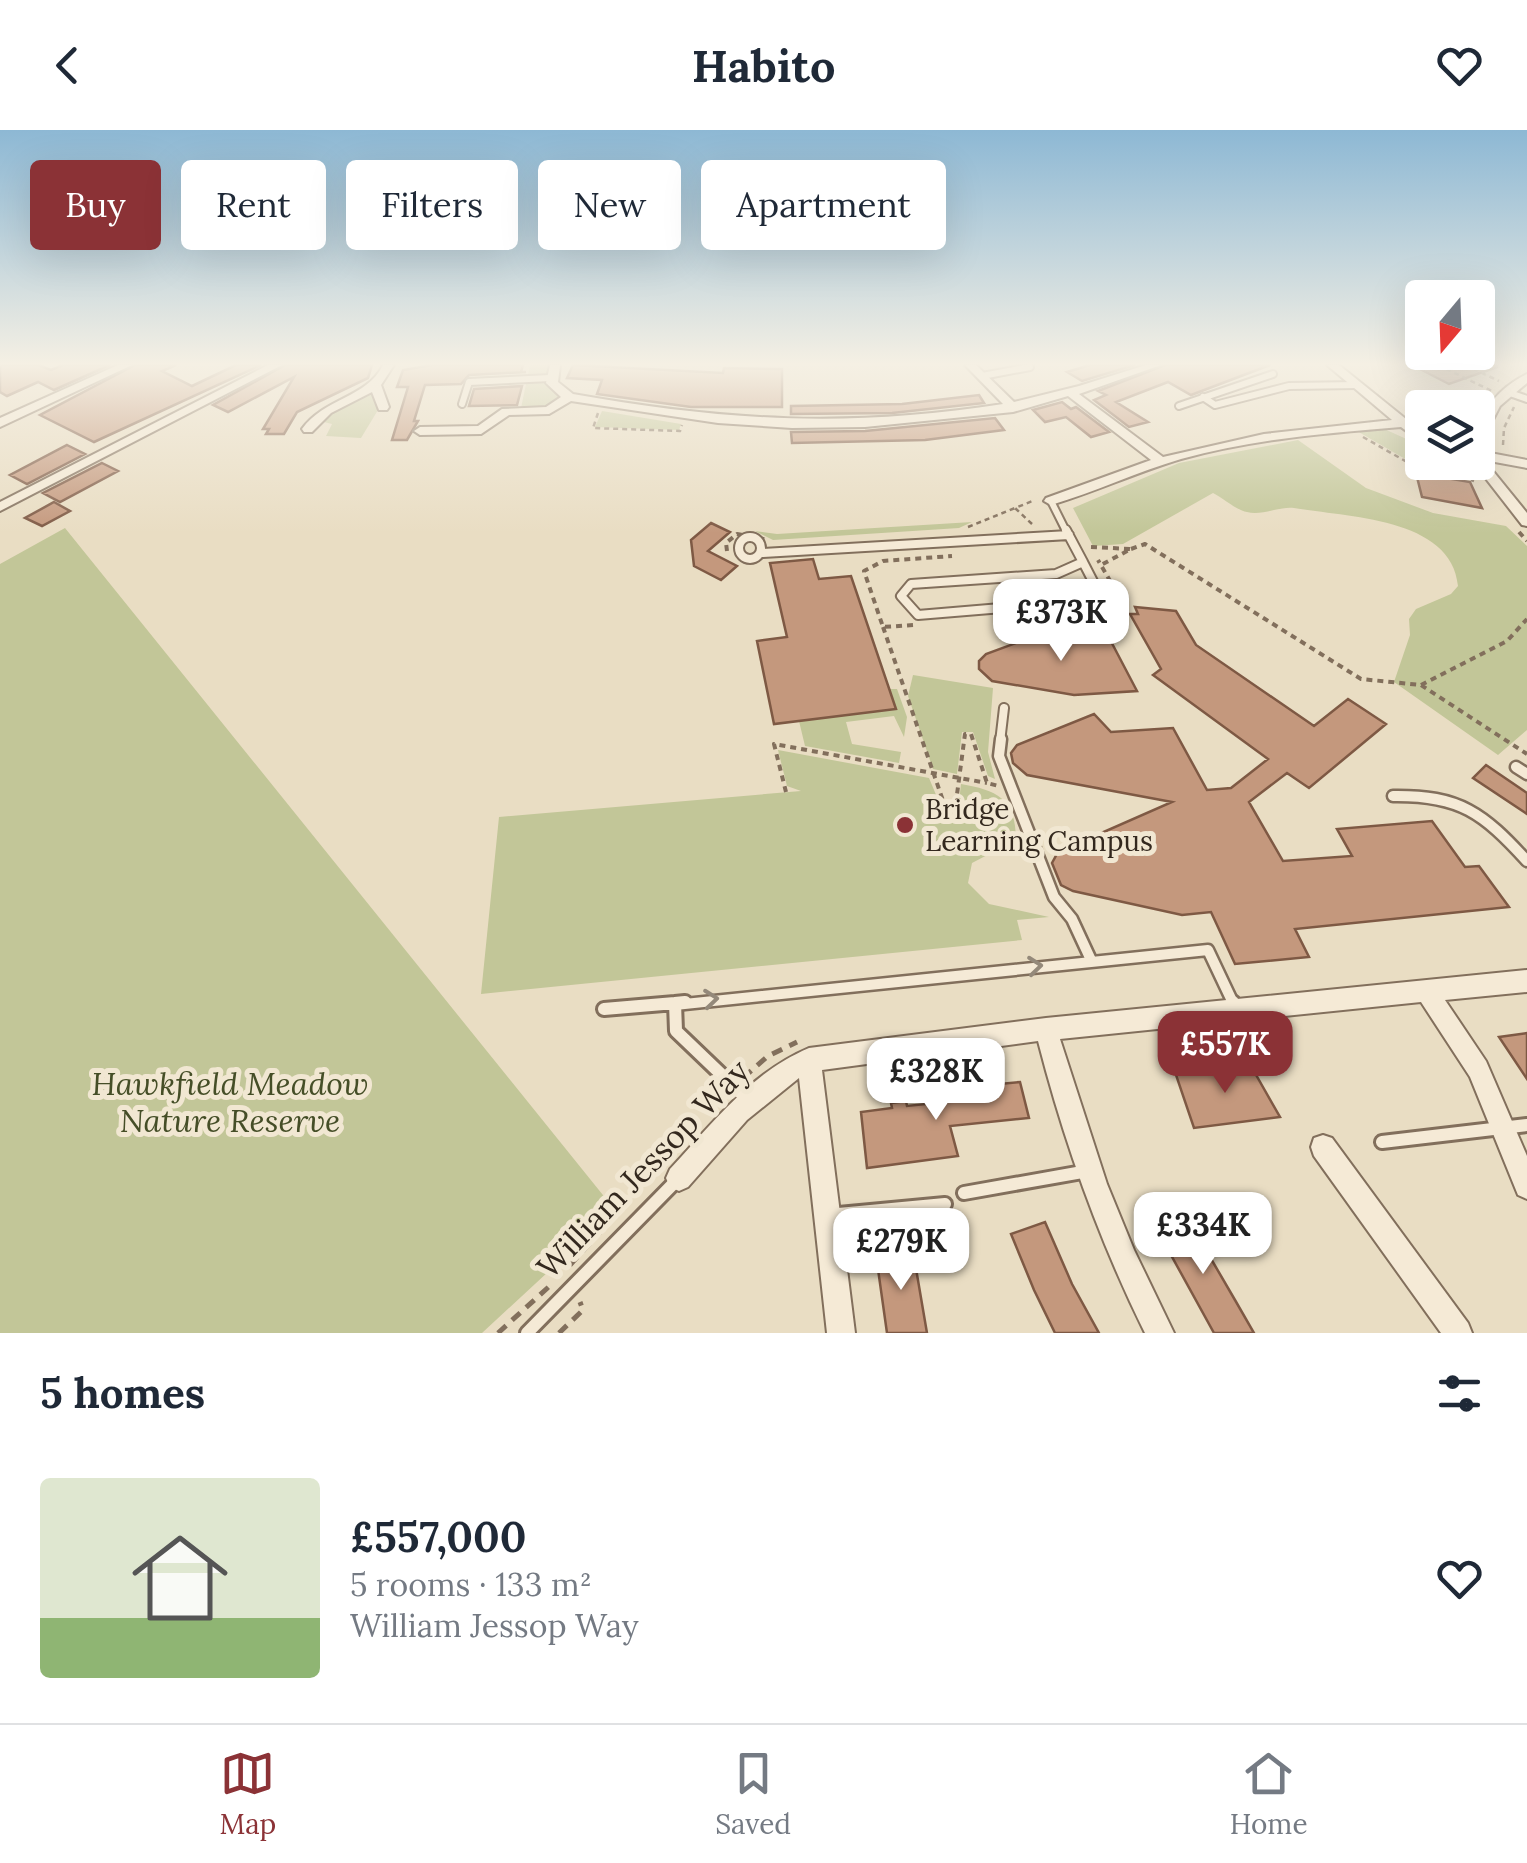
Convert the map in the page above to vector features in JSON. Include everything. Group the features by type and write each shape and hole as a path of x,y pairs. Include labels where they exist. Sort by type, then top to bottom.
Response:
{"street":[{"path":"0,508 166,421"},
{"path":"308,429 314,421"},
{"path":"420,431 480,430 493,421"},
{"path":"758,421 898,421"},
{"path":"1108,421 1158,458"},
{"path":"1052,502 1158,458 1271,434 1347,426 1400,423 1405,426"},
{"path":"1495,458 1527,464"},
{"path":"1494,480 1521,525"},
{"name":"William Jessop Way","path":"673,1168 742,1095 789,1068 808,1049 1527,981"},
{"path":"1426,990 1516,1126 1527,1186"},
{"path":"1046,1029 1088,1171 1125,1264 1160,1333"},
{"path":"808,1049 842,1333"},
{"path":"1323,1147 1458,1333"}],"lane":[{"path":"1052,502 1100,594 1088,604 918,614 908,610 901,596 912,584 1056,574 1083,562"},
{"path":"762,552 1069,536"},
{"path":"1004,708 999,756 1054,898 1072,918 1091,960"},
{"path":"1516,768 1527,774"},
{"path":"1392,796 1438,795 1467,803 1492,821 1527,860"},
{"path":"604,1009 1208,950 1237,1010"},
{"path":"674,1002 676,1031 742,1095"},
{"path":"1382,1142 1516,1126"},
{"name":"William Jessop Way","path":"527,1333 574,1289 673,1168"},
{"path":"964,1193 1088,1171"},
{"path":"827,1215 945,1204"}],"path":[{"path":"595,421 593,428 680,431 683,421"},
{"path":"1506,460 1504,428 1509,421"},
{"path":"1347,426 1407,462 1483,484"},
{"path":"1521,525 1527,541"},
{"path":"1084,534 1091,549 1131,549"},
{"path":"1101,565 1144,544 1361,678 1421,686 1513,749 1527,754"},
{"path":"1421,686 1508,642 1527,619"},
{"path":"883,627 949,818 954,818 966,734 971,734 986,783"},
{"path":"786,792 774,744 1012,790"},
{"path":"742,1095 768,1056 808,1049"},
{"path":"498,1333 673,1168"},
{"path":"559,1333 583,1310 574,1289"}],"green space":[{"path":"321,421 371,421 361,438 326,436 332,424"},
{"path":"598,421 681,424 679,430 595,427"},
{"path":"1382,428 1405,438 1405,459 1357,431"},
{"path":"1298,440 1366,488 1433,513 1506,526 1527,546 1527,730 1498,755 1394,682 1410,635 1409,619 1416,609 1451,594 1458,586 1451,563 1437,546 1417,533 1367,518 1294,508 1247,512 1213,493 1123,544 1093,546 1073,508 1179,463"},
{"path":"972,522 959,528 773,540 755,531 777,534"},
{"name":"Hawkfield Meadow Nature Reserve","path":"65,528 615,1210 482,1333 0,1333 0,564"},
{"path":"913,675 993,688 988,752 995,779 988,776 973,732 962,732 957,774 933,769 908,696"},
{"path":"889,689 897,689 907,717 904,737 894,716 846,722 852,744 901,752 899,763 805,746 799,721 895,709"},
{"path":"778,750 929,778 947,821 957,821 961,784 994,793 1008,805 1016,840 972,863 968,883 989,904 1049,917 1017,920 1022,940 481,994 499,817 801,791 787,786"}],"building":[{"path":"52,421 139,421 94,442"},
{"path":"268,421 292,421 284,434 266,434 269,429 263,429"},
{"path":"398,421 418,421 407,440 392,440"},
{"path":"964,421 997,421 1004,430 925,440 792,443 791,432 865,431"},
{"path":"1071,421 1095,421 1109,432 1091,437"},
{"path":"1121,421 1148,422 1129,427"},
{"path":"67,445 85,454 27,484 10,475"},
{"path":"102,463 118,471 60,502 43,493"},
{"path":"1418,480 1470,482 1482,508 1422,497"},
{"path":"54,502 70,511 42,526 25,518"},
{"path":"711,523 730,532 708,551 737,566 721,580 694,566 691,540"},
{"path":"813,559 819,579 851,576 896,709 774,724 757,641 787,637 770,563"},
{"path":"1135,607 1176,611 1196,645 1314,726 1348,699 1386,724 1309,788 1287,773 1249,802 1283,861 1352,856 1337,829 1432,821 1465,867 1479,866 1509,907 1295,929 1309,957 1235,964 1211,912 1182,915 1061,885 1052,863 1058,852 1172,802 1027,775 1013,763 1011,753 1017,745 1094,714 1111,732 1173,728 1207,790 1231,788 1268,759 1153,675 1161,669 1130,614 1138,614"},
{"path":"1054,629 1059,634 1105,630 1137,691 1074,695 992,681 979,669 979,661 986,654"},
{"path":"1486,765 1527,793 1527,814 1473,778"},
{"path":"1527,1033 1527,1079 1499,1037"},
{"path":"1218,1065 1220,1070 1251,1066 1280,1117 1194,1128 1176,1075"},
{"path":"1020,1082 1029,1118 950,1126 958,1156 867,1168 861,1112 892,1108 891,1103 906,1101 907,1106 947,1102 945,1089"},
{"path":"1185,1214 1254,1333 1214,1333 1155,1226"},
{"path":"1045,1222 1099,1333 1055,1333 1034,1290 1011,1234"},
{"path":"913,1251 927,1333 887,1333 876,1255"}],"place":[{"name":"Bridge Learning Campus","path":"905,825"}]}
